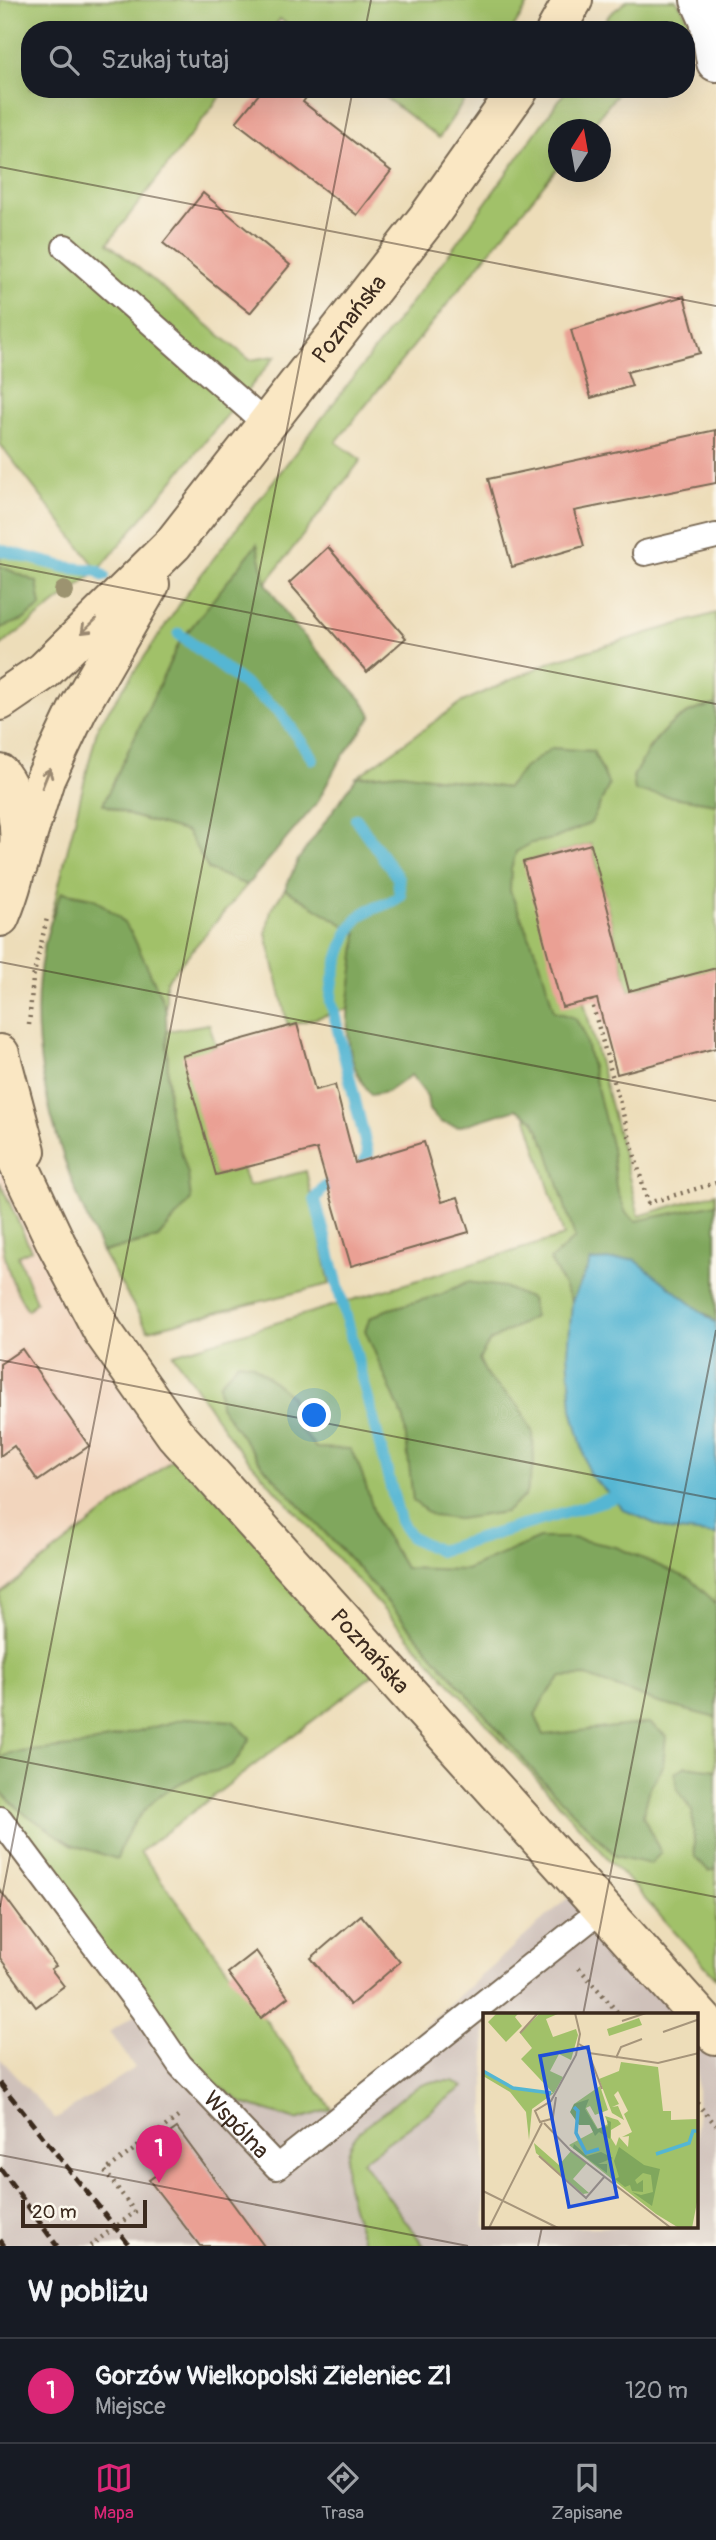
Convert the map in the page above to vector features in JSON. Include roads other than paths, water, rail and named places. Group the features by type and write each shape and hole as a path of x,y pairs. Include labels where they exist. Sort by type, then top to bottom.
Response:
{"main road":[{"path":"561,21 573,0"},
{"name":"Poznańska","path":"0,701 44,671 173,544 429,216 513,98"},
{"name":"Poznańska","path":"0,917 45,779 73,721 173,544"},
{"path":"0,774 16,811 20,836 18,866"},
{"name":"Poznańska","path":"10,1041 11,1102 56,1243"},
{"name":"Poznańska","path":"0,1125 56,1243 103,1332 175,1434 696,2013"},
{"name":"Poznańska","path":"698,2015 716,2035"}],"street":[{"path":"699,0 709,20 716,62"}],"lane":[{"path":"65,247 266,424"},
{"path":"645,553 716,536"},
{"name":"Wspólna","path":"0,1819 142,2009 180,2065 277,2166 601,1910"}],"water":[{"path":"634,1259 716,1323 716,1535 669,1530 624,1510 589,1474 572,1409 568,1353 572,1301 591,1261"}],"waterway":[{"path":"0,550 65,567 98,571 104,576"},
{"path":"179,634 279,711 313,759"},
{"path":"356,819 398,878 400,896 358,918 341,952 332,991 331,1001 368,1154 360,1172"},
{"path":"342,1182 324,1187 315,1199 400,1521 411,1537 439,1551 629,1493"}],"railway":[{"path":"0,2083 130,2246"},
{"path":"0,2168 57,2246"},
{"path":"0,2240 4,2246"}],"place":[{"name":"Gorzów Wielkopolski Zieleniec Zl","path":"159,2183"}]}
